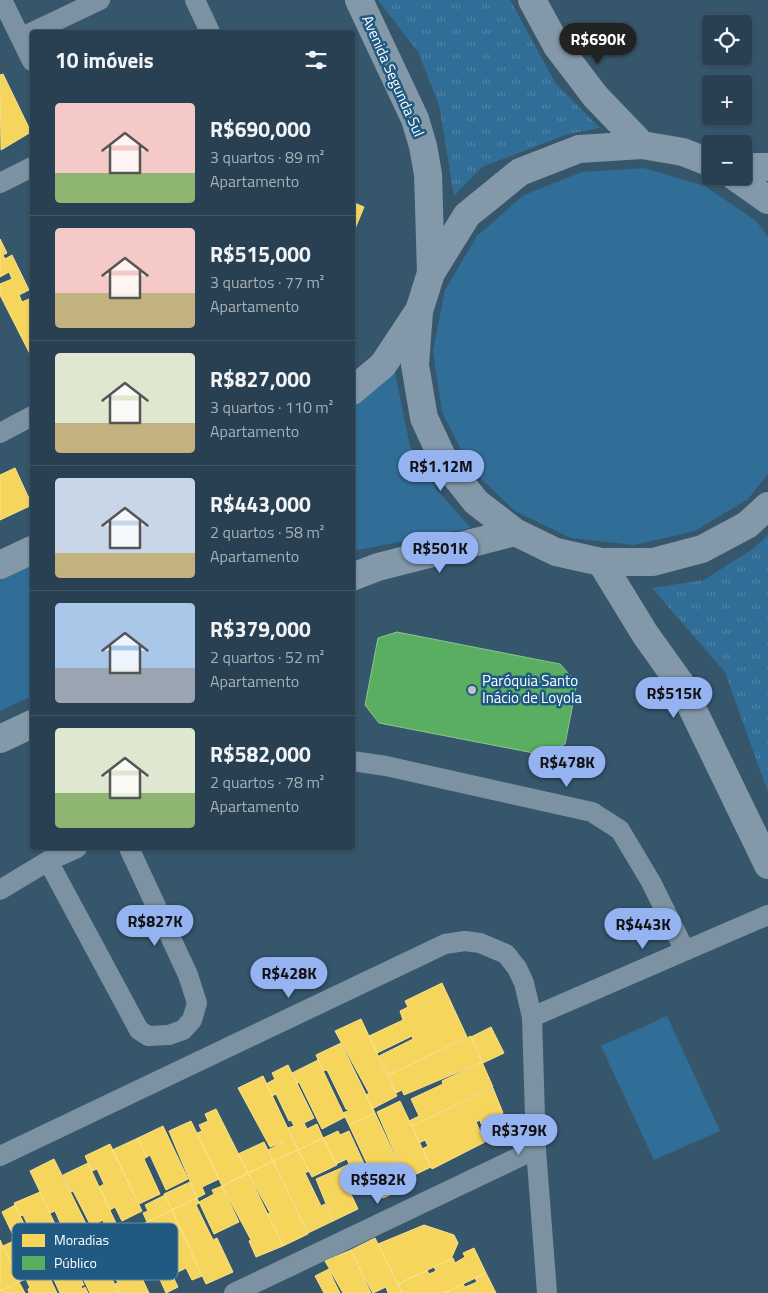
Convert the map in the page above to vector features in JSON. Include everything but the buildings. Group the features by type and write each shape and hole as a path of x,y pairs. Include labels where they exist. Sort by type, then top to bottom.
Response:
{"main road":[{"name":"Avenida Segunda Sul","path":"359,0 415,119 423,146 428,174 431,273"},
{"path":"532,0 557,46 595,96 642,145"},
{"path":"702,160 683,152 642,145 579,149 520,172 467,215 431,273 419,311 415,364 424,418 445,463 476,502 515,532 556,552 601,562 652,562 702,549 747,525 768,506"},
{"path":"752,168 768,168"},
{"path":"747,185 768,200"},
{"path":"355,389 383,364 419,311"},
{"path":"355,576 378,567 515,532"},
{"path":"0,565 30,551"},
{"path":"601,562 645,634 680,683 768,865"},
{"path":"0,739 30,725"}],"street":[{"path":"2,0 30,56"},
{"path":"37,30 100,0"},
{"path":"195,0 209,30"},
{"path":"22,37 30,33"},
{"path":"0,183 30,168"},
{"path":"0,433 30,417"},
{"path":"355,761 592,812 620,830 651,882 685,951"},
{"path":"0,890 48,861 73,850"},
{"path":"48,861 140,1030 148,1036 170,1035 183,1030 192,1020 197,1003 188,975 130,850"},
{"path":"532,1017 768,915"},
{"path":"0,1156 446,944 465,941 480,943 506,954 518,968 524,983 532,1017 536,1149 548,1293"},
{"path":"234,1293 536,1149"}],"green space":[{"path":"378,0 510,0 556,84 600,128 568,134 482,167 454,196 439,105 418,52"},
{"path":"644,168 705,186 756,221 768,237 768,474 748,499 695,531 634,545 571,538 515,511 470,468 442,412 433,351 445,290 477,236 524,195 582,172"},
{"path":"394,368 410,446 436,489 471,528 355,551 355,406"},
{"path":"768,535 768,792 725,672 652,588 704,580 754,548"},
{"path":"30,564 30,697 0,711 0,578"},
{"path":"667,1016 720,1131 654,1160 601,1046"}],"place":[{"name":"Paróquia Santo Inácio de Loyola","path":"472,690"}]}
